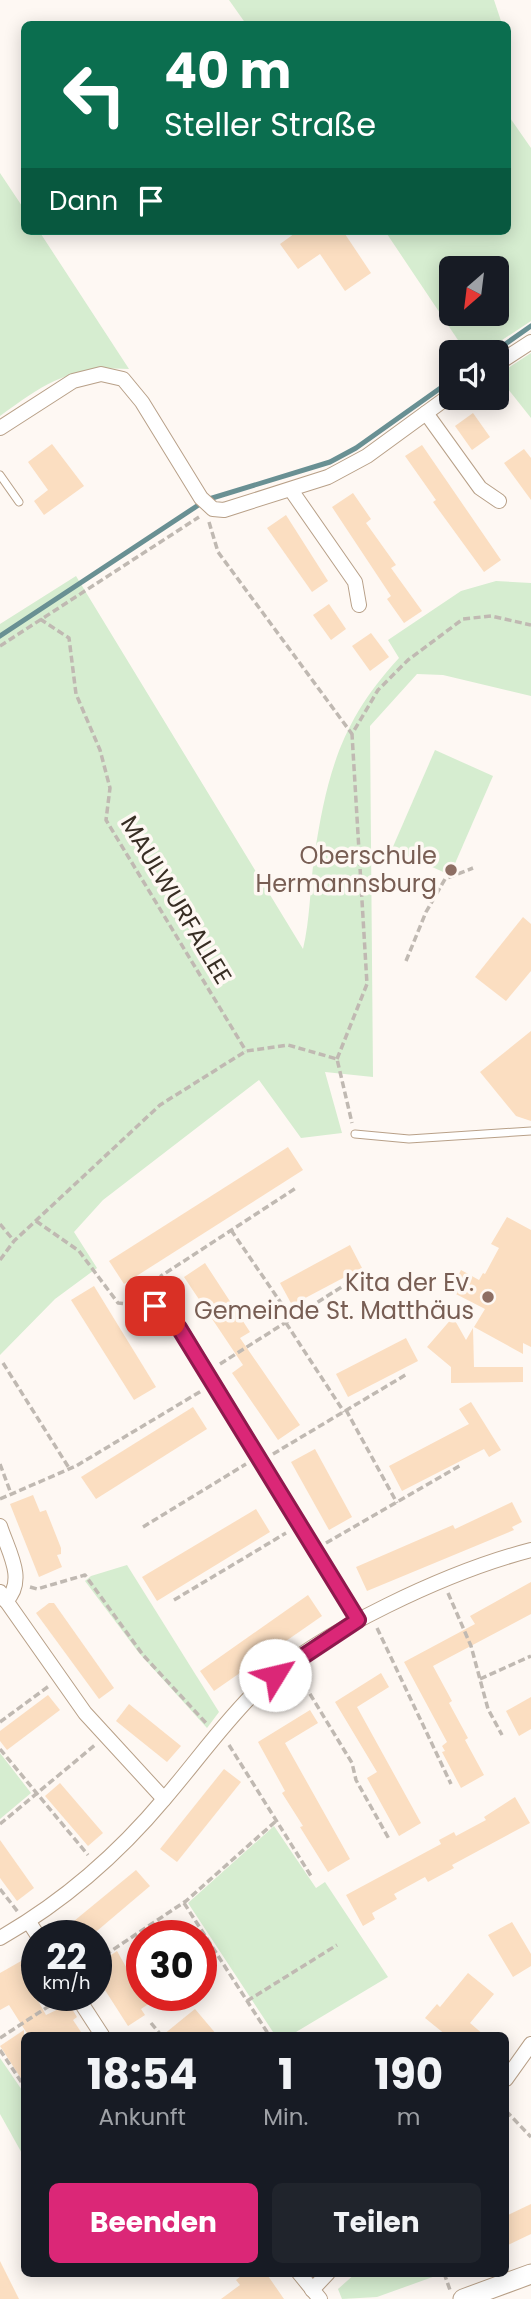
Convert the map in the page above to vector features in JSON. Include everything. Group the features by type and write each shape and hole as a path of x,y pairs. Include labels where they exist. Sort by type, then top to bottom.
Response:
{"main road":[{"path":"463,2299 531,2274"}],"street":[{"path":"509,356 531,342"},
{"path":"0,428 74,381 101,374 123,379 142,402 201,498 213,509 224,510 291,491 346,468 439,404"},
{"path":"426,413 480,488 499,501"},
{"path":"291,491 355,582 359,605"},
{"path":"155,1306 179,1328 315,1550 364,1617"},
{"path":"0,1526 17,1584 3,1596 105,1737 164,1799"},
{"path":"32,1920 98,1867 164,1799 260,1688 291,1663 364,1617 443,1582 531,1550"},
{"path":"0,1938 21,1926"},
{"path":"86,2011 100,2032"},
{"path":"509,2075 531,2044"},
{"path":"302,2277 316,2294 326,2277"}],"lane":[{"path":"0,475 19,502"},
{"path":"355,1134 410,1139 531,1131"}],"path":[{"path":"0,646 213,509"},
{"path":"213,509 209,519 211,538 218,552 352,734 367,984 337,1059 355,1134"},
{"path":"352,734 378,690 408,660 463,619 491,616 531,625"},
{"name":"MAULWURFALLEE","path":"40,619 69,638 76,694 100,750 110,788 106,820 246,1051"},
{"path":"405,961 426,912 445,879 473,869"},
{"path":"0,1260 14,1241 160,1105 246,1051 288,1045 337,1059"},
{"path":"36,1221 79,1251 118,1303 155,1306 161,1276 296,1188"},
{"path":"0,1224 14,1241"},
{"path":"231,1230 292,1319"},
{"path":"0,1499 10,1492 69,1469 210,1378 286,1323 351,1281"},
{"path":"286,1323 345,1411 397,1503"},
{"path":"4,1363 69,1469"},
{"path":"143,1527 407,1374"},
{"path":"0,1464 10,1492"},
{"path":"315,1550 461,1465"},
{"path":"174,1600 300,1524"},
{"path":"17,1584 37,1588 85,1575 143,1655 219,1733 275,1814 276,1821 311,1876"},
{"path":"443,1582 471,1646 488,1709 502,1735"},
{"path":"364,1617 451,1784"},
{"path":"480,1679 531,1656"},
{"path":"291,1663 352,1763 356,1780 389,1839"},
{"path":"0,1722 60,1678"},
{"path":"0,1825 105,1737"},
{"path":"0,1749 98,1867"},
{"path":"112,1950 184,1903 276,1821"},
{"path":"0,1889 27,1920"},
{"path":"184,1903 267,2032"},
{"path":"247,2001 337,1945"},
{"path":"0,2038 42,2011"},
{"path":"151,2023 158,2032"},
{"path":"0,2050 21,2082"},
{"path":"509,2114 531,2137"}],"green space":[{"path":"229,0 494,0 501,21 244,21"},
{"path":"511,119 531,148 531,321 502,340 458,340 449,326 509,326 509,256 439,256 439,312 388,235 511,235"},
{"path":"0,173 21,204 21,235 42,235 129,369 75,373 31,394 0,416"},
{"path":"531,353 531,418 509,390 509,367"},
{"path":"76,576 303,949 324,800 339,750 350,727 363,704 399,658 388,640 461,591 496,581 531,583 531,696 443,675 417,674 370,726 373,1077 325,1072 342,1133 301,1138 259,1080 103,1200 74,1232 97,1268 55,1299 0,1355 0,624"},
{"path":"435,750 493,776 450,875 392,849"},
{"path":"127,1565 219,1712 207,1728 139,1653 85,1581 91,1576"},
{"path":"0,1753 31,1793 0,1819"},
{"path":"274,1826 316,1888 325,1882 388,1977 296,2032 273,2032 217,1947 217,1920 199,1920 188,1903"},
{"path":"0,2058 21,2089 21,2152 0,2114"},
{"path":"352,2277 433,2277 377,2297 342,2299 338,2289"}],"building":[{"path":"292,235 346,235 371,273 345,291 320,254 298,269 280,244"},
{"path":"473,413 490,437 472,450 455,426"},
{"path":"52,444 84,486 44,515 34,501 48,490 28,462"},
{"path":"422,445 501,560 484,572 433,502 436,500 405,456"},
{"path":"524,449 531,458 531,500 504,463"},
{"path":"353,493 371,519 366,523 396,565 391,568 422,611 404,623 387,599 391,596 332,507"},
{"path":"286,515 328,581 312,592 267,528"},
{"path":"329,604 346,629 331,640 313,615"},
{"path":"371,633 389,657 370,671 352,646"},
{"path":"523,917 531,924 531,971 506,1001 475,977"},
{"path":"531,1031 531,1121 516,1116 480,1072"},
{"path":"288,1147 303,1170 124,1284 109,1261"},
{"path":"507,1217 531,1230 531,1347 523,1343 523,1354 474,1327 485,1309 450,1291 461,1270 479,1280 483,1273 485,1274 499,1248 491,1244"},
{"path":"350,1245 362,1268 292,1305 280,1283"},
{"path":"205,1263 250,1332 240,1338 300,1425 278,1440 232,1373 243,1365 184,1277"},
{"path":"94,1286 156,1387 134,1400 71,1300"},
{"path":"453,1317 466,1340 473,1328 474,1367 523,1367 523,1382 451,1383 451,1367 427,1347"},
{"path":"406,1338 418,1361 348,1397 336,1374"},
{"path":"471,1402 501,1450 489,1457 484,1449 402,1491 389,1466 469,1424 459,1409"},
{"path":"193,1407 207,1429 96,1499 81,1477"},
{"path":"315,1449 352,1517 329,1530 291,1462"},
{"path":"33,1495 40,1512 46,1510 61,1548 61,1554 57,1555 62,1567 39,1577 10,1504"},
{"path":"512,1502 522,1522 512,1527 514,1530 367,1591 356,1567 453,1525 455,1529"},
{"path":"256,1509 270,1532 157,1601 142,1577"},
{"path":"531,1582 531,1614 433,1666 468,1738 465,1740 484,1775 461,1788 442,1752 445,1751 442,1746 447,1742 404,1662 475,1624 470,1616"},
{"path":"308,1595 322,1616 214,1691 200,1671"},
{"path":"49,1603 54,1603 114,1688 99,1699 36,1613"},
{"path":"381,1673 389,1687 357,1707 421,1823 399,1836 367,1778 377,1772 335,1702"},
{"path":"48,1695 60,1710 7,1750 0,1741 0,1731"},
{"path":"531,1697 531,1729 519,1736 506,1711"},
{"path":"129,1704 181,1746 167,1762 116,1721"},
{"path":"310,1710 318,1723 285,1743 350,1859 328,1872 300,1827 303,1826 282,1793 285,1791 258,1742"},
{"path":"224,1769 241,1782 177,1862 160,1849"},
{"path":"60,1783 103,1833 88,1846 45,1796"},
{"path":"515,1797 530,1823 452,1865 454,1868 428,1882 425,1877 394,1894 397,1899 372,1913 375,1919 363,1926 346,1895 441,1844 439,1840 454,1832 456,1836 486,1820 484,1817"},
{"path":"0,1840 34,1888 17,1901 0,1878"},
{"path":"136,1870 150,1886 110,1920 75,1920"},
{"path":"512,1922 531,1954 531,1966 513,1977 488,1935"},
{"path":"117,1951 126,1967 126,2011 142,2011 145,2015 128,2026 112,2001 112,1954"},
{"path":"21,1961 21,2011 44,2011 46,2015 54,2011 73,2011 77,2017 73,2020 81,2032 26,2032 9,2005 0,2010 0,1973"},
{"path":"468,1973 494,1994 470,2023 480,2032 442,2032 425,2018 437,2004 440,2007"},
{"path":"192,2011 197,2011 214,2032 167,2032"},
{"path":"21,2032 21,2078 0,2046"},
{"path":"531,2204 531,2234 509,2245 509,2215"},
{"path":"0,2261 19,2299 0,2299"},
{"path":"240,2277 269,2277 284,2299 221,2299 240,2285 236,2280"}],"waterway":[{"path":"509,341 531,326"},
{"path":"209,499 330,462 356,448 439,389"},
{"path":"0,636 200,504"}],"place":[{"name":"Oberschule Hermannsburg","path":"451,870"},
{"name":"Kita der Ev. Gemeinde St. Matthäus","path":"488,1297"}],"route":[{"path":"155,1306 179,1328 358,1620 275,1675"}]}
